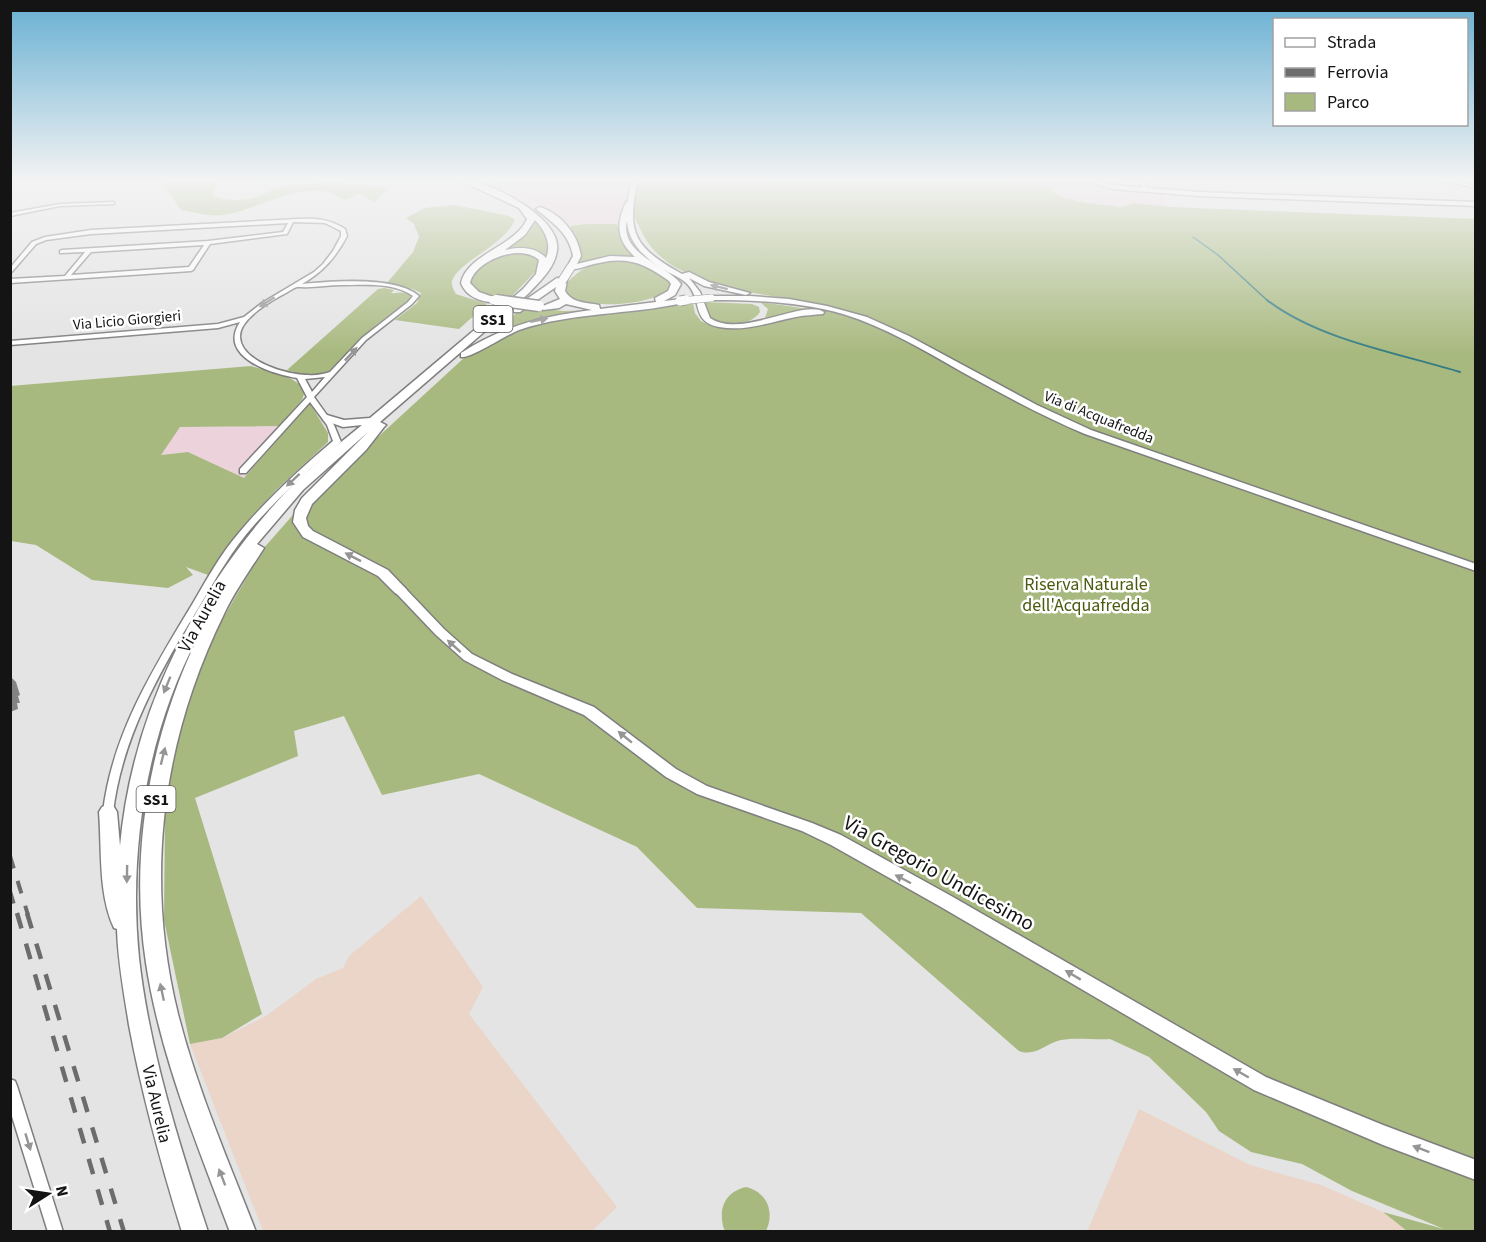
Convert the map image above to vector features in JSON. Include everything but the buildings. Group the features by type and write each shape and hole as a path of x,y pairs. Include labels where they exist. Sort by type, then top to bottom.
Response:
{"highway":[{"path":"515,237 468,274 465,284 472,293 493,300 543,307 614,307 680,301"},
{"name":"Via Aurelia","path":"195,1232 169,1154 155,1098 128,947 128,859 139,771 153,722 189,636 226,573 288,498 328,459 538,280 548,266 552,254 551,237"},
{"name":"Via Aurelia","path":"243,1232 185,1075 167,1015 153,939 150,871 159,772 188,676 216,615 237,577 290,509 374,423 434,378 548,278 560,254 560,237"},
{"path":"569,237 577,253 574,268"},
{"path":"625,237 629,246 672,279 676,286 672,293 646,303"},
{"path":"485,260 510,251 535,253 543,260 538,280"},
{"path":"501,320 561,281 574,268 614,258 649,263"},
{"path":"561,281 560,291 565,300 581,306 614,307"},
{"path":"543,307 559,305 565,300"},
{"path":"434,378 482,343 515,327 552,318 634,309 680,301"},
{"path":"337,442 374,423 421,377 448,358"},
{"path":"327,418 344,424 374,423"},
{"path":"374,423 362,447 307,501 300,512 299,519 308,534 383,573 400,590"},
{"path":"108,812 115,895 128,947"}],"street":[{"name":"Via Licio Giorgieri","path":"10,272 35,242 56,237"},
{"path":"62,252 208,243 255,237"},
{"name":"Via Licio Giorgieri","path":"203,328 238,330 245,319 261,305 317,272 339,245 342,237"},
{"path":"633,237 638,247 650,258 690,283 697,294 702,315 718,325 739,326 791,314 814,312 836,313 876,323"},
{"path":"639,237 671,266 707,284 797,303"},
{"path":"10,281 191,269 208,243"},
{"path":"67,277 90,250"},
{"path":"317,272 317,279 327,284"},
{"name":"Via Licio Giorgieri","path":"243,471 310,396 371,333 416,296 411,291 388,286 327,284 291,288"},
{"path":"711,298 760,304 764,310 758,320 739,326"},
{"name":"Via di Acquafredda","path":"680,301 711,298 797,303 846,313 876,323 1052,416 1088,432 1476,568"},
{"name":"Via Licio Giorgieri","path":"10,344 203,328 227,325 245,319"},
{"path":"238,330 238,344 251,360 300,378 313,378 333,373"},
{"path":"300,378 307,385 310,396 327,418 337,442"},
{"name":"Via Aurelia","path":"108,812 113,776 133,724 173,644 218,568 262,511 337,442"},
{"name":"Via Gregorio Undicesimo","path":"400,590 440,632 468,657 507,677 589,711 671,774 719,797 807,826 836,840 1260,1084 1383,1135 1476,1170"},
{"path":"10,1086 56,1232"}],"shaded area":[{"path":"279,426 253,458 260,460 243,478 188,452 160,455 180,427"},
{"path":"421,896 483,987 469,1014 617,1207 592,1231 263,1231 190,1044 222,1038 266,1016 316,979 343,968 349,956"},
{"path":"1139,1109 1250,1165 1321,1185 1383,1212 1407,1231 1087,1232"}],"green space":[{"path":"419,237 502,237 463,267 452,281 456,294 487,304 459,329 395,320 417,303 421,293 387,283 413,252"},
{"path":"521,237 546,237 547,257 532,250 504,250"},
{"path":"571,237 621,237 637,258 609,257 576,265"},
{"name":"Riserva Naturale dell'Acquafredda","path":"645,237 1475,237 1475,1231 1407,1231 1383,1212 1444,1229 1352,1191 1302,1164 1251,1152 1219,1131 1206,1112 1149,1057 1110,1039 1067,1039 1031,1052 1019,1051 861,913 697,908 637,847 479,774 382,795 344,716 294,731 298,756 195,798 262,1014 222,1038 190,1044 164,920 165,818 176,742 198,673 218,627 263,549 292,516 465,357 484,344 504,335 524,327 567,318 678,304 693,303 695,313 701,321 723,328 745,327 789,316 818,314 819,304 718,285 693,276 670,264 652,248"},
{"path":"527,252 540,258 538,269 509,299 479,293 470,283 471,277 490,260 502,255"},
{"path":"618,260 640,264 655,270 668,279 672,285 665,292 653,298 621,304 588,303 567,294 566,284 583,269 602,262"},
{"path":"378,289 394,290 391,293 408,294 411,298 376,325 329,371 309,376 287,370"},
{"path":"705,302 752,304 759,307 760,312 750,321 736,324 722,323 710,317"},
{"path":"760,302 815,310 765,318 768,309"},
{"path":"524,307 564,311 611,310 534,320 490,334"},
{"path":"251,366 288,377 305,391 302,400 279,426 180,427 161,455 188,452 244,478 309,402 328,433 328,442 276,490 250,518 208,575 186,567 193,575 168,588 92,580 36,545 11,541 10,386"},
{"path":"746,1187 759,1193 767,1204 770,1217 766,1231 726,1231 722,1222 725,1203 732,1193"}],"waterway":[{"path":"1193,237 1218,255 1269,302"},
{"path":"1267,300 1288,314 1335,335 1460,372"}],"railway":[{"path":"10,856 28,915"},
{"path":"10,891 17,915"},
{"path":"17,913 110,1232"},
{"path":"27,913 124,1232"}]}
